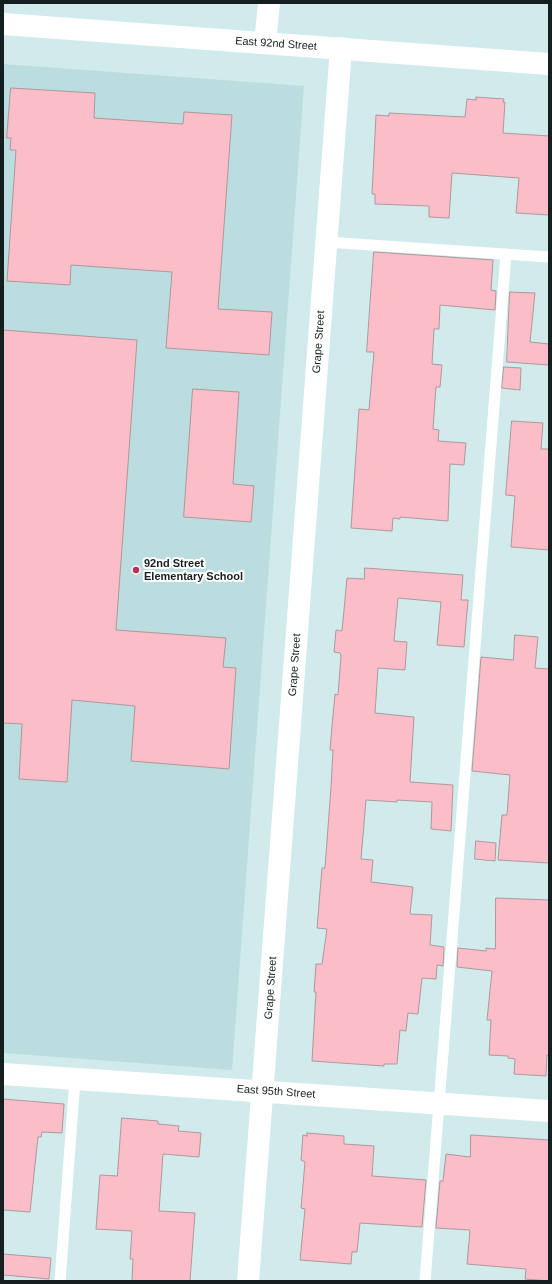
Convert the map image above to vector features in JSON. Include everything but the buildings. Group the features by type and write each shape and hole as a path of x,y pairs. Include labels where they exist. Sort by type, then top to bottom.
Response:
{"street":[{"path":"266,43 268,3"},
{"name":"East 92nd Street","path":"3,24 549,64"},
{"name":"Grape Street","path":"248,1281 341,48"},
{"name":"East 95th Street","path":"3,1074 549,1111"}],"lane":[{"path":"326,242 549,257"},
{"path":"425,1281 506,254"},
{"path":"60,1281 75,1079"}],"shaded area":[{"name":"92nd Street Elementary School","path":"3,64 304,86 232,1070 3,1053"}],"place":[{"name":"92nd Street Elementary School","path":"136,570"}]}
